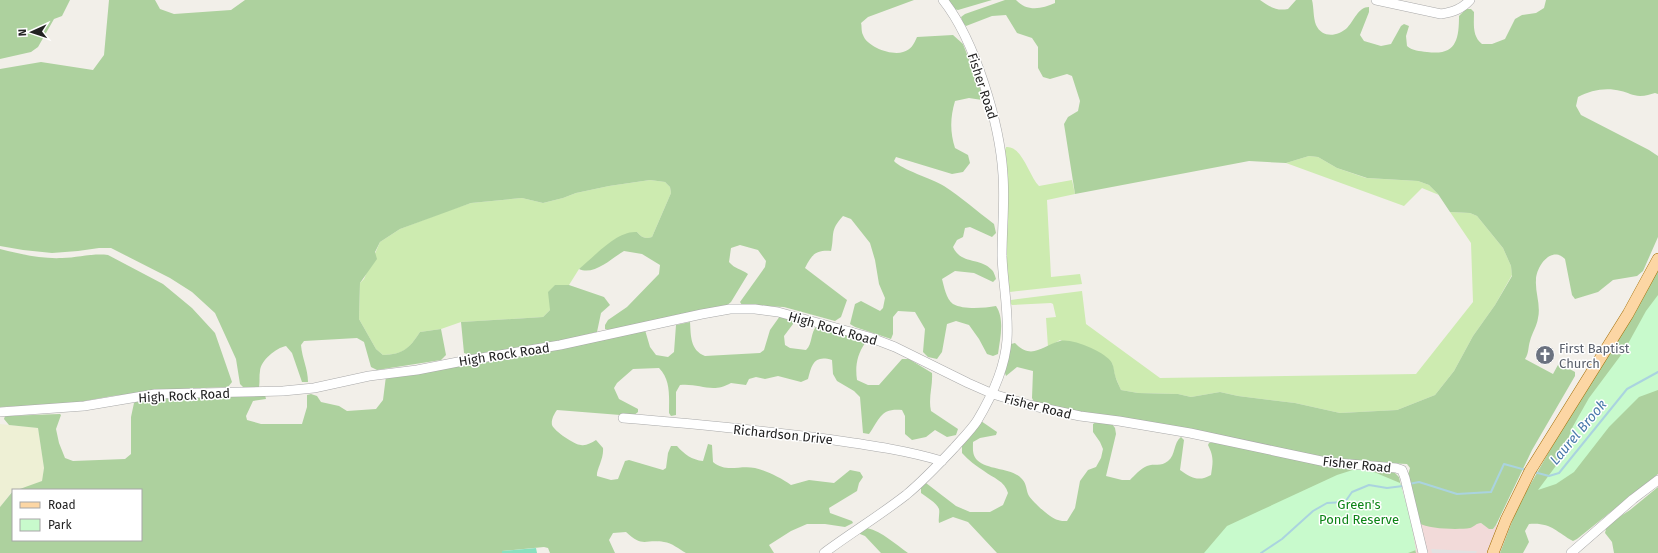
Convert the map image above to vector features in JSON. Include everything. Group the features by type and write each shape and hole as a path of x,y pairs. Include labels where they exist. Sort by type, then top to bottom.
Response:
{"main road":[{"path":"1493,553 1506,520 1530,471 1621,326 1658,259"}],"street":[{"name":"Fisher Road","path":"943,0 952,12 974,55 995,123 1001,149 1004,197 1002,255 1007,339 1004,362 993,394 1051,411 1190,434 1326,462 1396,468 1402,470 1423,553"},
{"path":"1376,0 1441,14 1450,13 1460,9 1470,0"},
{"name":"High Rock Road","path":"0,412 84,406 163,393 283,391 314,388 369,376 417,370 560,345 696,315 738,309 778,312 869,337 895,346 955,377 993,394"},
{"path":"824,553 908,494 942,462 976,423 993,394"},
{"name":"Richardson Drive","path":"623,418 853,442 924,456 942,462"},
{"path":"1571,553 1633,499 1658,480"}],"shaded area":[{"path":"1419,522 1481,523 1493,529 1496,525 1509,530 1500,553 1416,553 1410,524"},
{"path":"1431,549 1477,551 1476,553 1432,553"}],"green space":[{"path":"0,0 70,0 62,16 54,19 38,47 31,52 0,59"},
{"path":"109,0 155,0 160,9 174,14 231,10 245,0 914,0 868,17 861,23 862,32 865,39 869,43 880,50 893,53 908,50 917,37 953,35 963,44 982,93 982,100 969,98 955,101 951,119 951,131 955,148 968,155 970,163 963,172 952,174 896,157 894,161 903,168 944,186 994,224 996,233 992,237 970,227 965,228 963,237 957,240 953,247 956,253 966,259 982,263 987,266 993,271 996,279 993,282 974,273 955,271 942,279 947,296 953,304 968,308 996,306 999,311 1001,323 1001,336 998,354 993,356 987,354 969,325 956,321 947,324 942,352 937,359 928,357 923,352 925,329 915,312 898,311 893,317 893,334 891,339 850,324 855,304 861,301 880,311 883,308 885,298 879,284 875,260 870,243 851,219 843,216 834,229 831,251 818,252 812,256 805,268 847,300 841,317 835,321 784,307 742,305 740,302 765,267 766,261 758,250 740,245 731,248 729,262 748,274 731,302 725,307 690,312 609,330 605,329 605,325 608,320 627,307 659,274 660,265 642,254 624,251 597,268 585,271 579,269 606,245 622,235 637,232 644,238 652,237 671,193 670,187 665,182 650,180 576,193 543,203 522,198 471,203 400,229 380,242 375,252 377,259 360,283 359,319 376,349 383,355 405,350 420,332 441,329 446,355 441,360 377,370 371,367 364,342 357,338 304,341 301,345 308,382 302,382 292,353 286,346 274,352 263,363 260,371 259,387 244,388 240,384 236,359 215,313 192,292 170,278 111,248 52,253 0,246 0,69 41,62 93,70 104,55"},
{"path":"947,0 992,0 958,10 954,9"},
{"path":"1005,0 1016,0 1020,4 1030,8 1040,8 1055,3 1055,0 1260,0 1273,8 1288,9 1296,0 1312,0 1316,25 1326,34 1330,35 1343,31 1350,25 1362,9 1369,7 1369,12 1360,35 1364,41 1381,46 1391,44 1401,26 1404,24 1409,26 1406,36 1407,46 1416,50 1437,53 1450,49 1454,44 1457,39 1459,16 1466,9 1471,9 1474,12 1474,30 1479,41 1482,44 1492,44 1505,39 1515,19 1522,15 1536,13 1544,8 1546,0 1658,0 1658,94 1655,93 1637,96 1610,89 1599,90 1578,97 1576,106 1581,115 1658,156 1658,237 1643,271 1637,276 1613,280 1598,292 1575,299 1572,295 1565,259 1560,255 1550,256 1541,264 1536,280 1539,313 1537,324 1529,343 1525,359 1553,374 1559,363 1575,372 1575,376 1532,450 1493,529 1489,529 1481,523 1470,528 1458,529 1429,527 1419,523 1408,475 1410,468 1407,464 1342,461 1090,414 1034,402 1032,398 1033,371 1017,367 1006,376 1004,370 1011,344 1015,343 1027,351 1032,351 1060,341 1065,341 1080,344 1096,350 1109,359 1113,365 1115,377 1121,390 1138,393 1178,394 1191,397 1220,392 1238,396 1295,403 1340,413 1397,410 1435,395 1454,371 1473,336 1495,305 1512,276 1511,266 1503,248 1477,216 1470,213 1450,212 1438,194 1429,185 1418,181 1367,178 1337,168 1318,157 1309,156 1286,163 1249,161 1075,194 1064,124 1068,117 1078,111 1080,101 1072,76 1067,74 1050,79 1043,77 1038,68 1038,47 1032,38 1017,33 1006,15 992,16 966,26 963,23 961,17 965,14"},
{"path":"1006,147 1012,148 1021,156 1039,186 1072,180 1075,194 1047,200 1051,277 1080,274 1082,284 1010,292 1007,290 1004,154"},
{"path":"1309,156 1318,157 1337,168 1366,178 1418,181 1429,185 1439,195 1422,188 1404,206 1286,163"},
{"path":"650,180 665,182 670,187 671,193 652,237 644,238 637,232 579,269 569,285 555,285 550,310 543,317 461,322 441,329 420,332 413,343 405,350 383,355 376,349 359,319 360,283 364,279 380,242 400,229 471,203 522,198 543,203 576,193"},
{"path":"1450,212 1470,213 1477,216 1503,248 1511,266 1512,275 1495,305 1473,336 1454,371 1435,395 1397,410 1340,413 1295,403 1238,396 1220,392 1191,397 1178,394 1138,393 1121,390 1115,376 1112,363 1060,340 1048,347 1046,318 1056,317 1053,304 1012,305 1010,303 1011,300 1082,291 1086,324 1160,378 1416,374 1473,302 1471,243"},
{"path":"0,249 46,258 108,255 163,284 192,308 215,333 232,382 228,387 179,389 112,396 63,405 0,407"},
{"path":"1658,270 1658,474 1573,541 1548,526 1529,524 1525,531 1529,542 1523,553 1500,553 1518,506 1558,436"},
{"path":"555,285 569,285 604,297 610,305 601,313 597,332 555,342 470,355 464,353 461,322 543,317 550,310 548,292"},
{"path":"1658,295 1658,390 1639,397 1609,427 1574,472 1556,484 1538,490 1561,459 1572,428 1589,398 1624,351 1646,311"},
{"path":"780,316 794,321 784,336 785,345 790,348 806,350 810,345 813,331 817,326 863,339 865,343 858,356 856,375 857,380 868,385 879,385 902,359 909,359 932,373 930,401 931,411 958,429 956,435 947,437 935,430 926,437 912,440 905,434 905,416 902,410 889,411 885,413 878,419 869,434 863,433 860,397 854,391 837,381 833,374 832,360 826,359 821,359 815,362 808,379 801,382 778,376 765,379 756,377 749,379 746,385 731,383 718,388 680,385 676,392 676,415 671,416 669,413 669,395 666,378 659,368 633,369 617,383 614,388 619,399 638,409 638,412 633,416 557,410 553,417 552,425 560,434 578,444 587,445 596,440 603,448 597,476 611,480 618,479 625,461 629,460 663,470 666,468 668,453 671,446 677,446 688,456 703,461 708,444 712,445 713,462 718,465 728,468 755,468 774,475 791,485 809,480 834,483 850,470 860,472 863,477 859,483 857,491 829,508 830,513 852,521 853,523 845,527 825,524 807,524 791,531 769,545 774,553 686,553 667,543 657,541 644,542 636,540 626,532 613,533 609,540 615,553 550,553 548,548 544,547 502,551 502,553 0,553 0,507 12,492 12,541 142,541 142,489 20,489 42,481 44,468 38,428 9,425 4,419 5,416 60,414 61,415 56,429 59,443 65,458 73,461 125,459 131,454 131,417 134,403 139,399 265,395 266,399 253,401 246,416 247,420 261,424 302,424 307,407 307,395 311,394 317,396 321,402 339,406 347,411 376,409 383,400 386,376 645,330 650,347 656,355 668,357 674,352 676,325 690,322 692,342 696,350 705,356 760,353 764,350 770,330"},
{"path":"981,421 997,432 996,435 980,438 973,442 975,458 988,466 1017,475 1024,481 1029,496 1055,519 1067,521 1075,508 1080,481 1088,470 1096,467 1101,458 1103,449 1093,432 1093,424 1096,422 1112,424 1115,428 1116,434 1106,476 1122,480 1130,480 1140,470 1147,466 1163,464 1168,461 1172,456 1178,440 1181,437 1184,440 1180,470 1199,479 1211,475 1212,460 1208,445 1209,443 1213,442 1394,472 1399,477 1416,553 997,553 968,522 953,517 939,523 938,507 934,502 921,493 921,486 926,483 956,506 970,512 990,512 1003,505 1008,493 1004,485 975,465 962,453 962,444"},
{"path":"0,424 38,428 44,468 42,481 28,487 12,489 12,491 0,507"},
{"name":"Green's Pond Reserve","path":"1362,467 1400,483 1410,516 1416,550 1408,553 1204,553 1227,526 1337,475"},
{"path":"1658,487 1658,553 1614,553 1612,542 1605,533 1607,525 1630,510"},
{"path":"867,528 884,535 908,553 881,553 865,536 860,534 860,530"},
{"path":"536,548 537,553 502,553 502,551"}],"waterway":[{"name":"Laurel Brook","path":"1534,472 1549,476 1559,473 1627,389 1658,372"},
{"name":"Laurel Brook","path":"1409,484 1419,482 1457,494 1491,492 1504,464 1526,470"},
{"name":"Laurel Brook","path":"1261,553 1282,539 1313,511 1327,503 1345,502 1352,492 1369,485 1387,488 1403,486"}],"place":[{"name":"First Baptist Church","path":"1545,355"}]}
